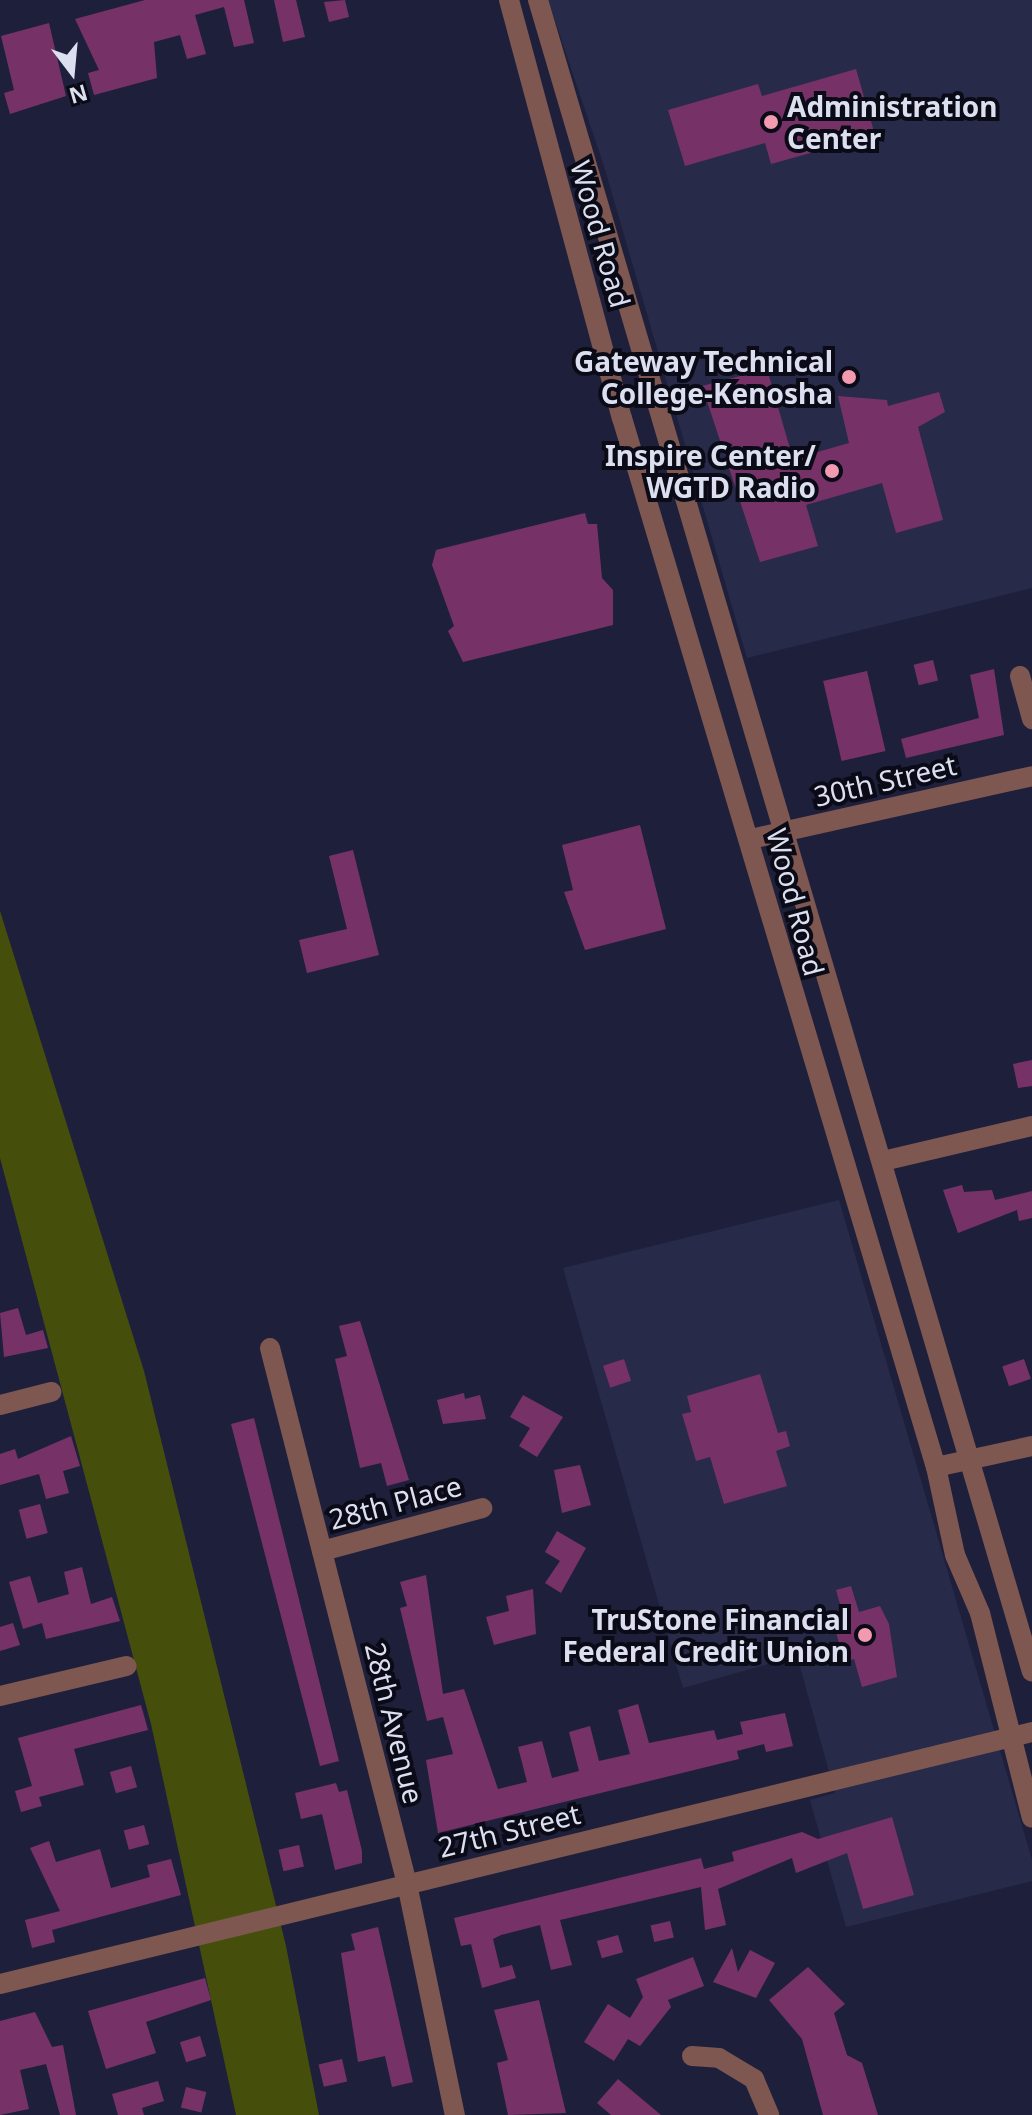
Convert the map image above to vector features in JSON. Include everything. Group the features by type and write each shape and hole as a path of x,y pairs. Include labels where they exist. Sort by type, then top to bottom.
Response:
{"street":[{"name":"Wood Road","path":"509,0 626,433 751,839 936,1467 946,1524 1022,1734 1032,1818"},
{"name":"Wood Road","path":"538,0 786,831 815,951 883,1161 1032,1672"},
{"path":"1020,676 1032,719"},
{"name":"30th Street","path":"751,839 1032,776"},
{"path":"883,1161 1032,1126"},
{"name":"28th Avenue","path":"270,1348 407,1884 455,2115"},
{"path":"0,1405 51,1392"},
{"path":"936,1467 1032,1446"},
{"name":"28th Place","path":"322,1551 482,1508"},
{"path":"0,1696 127,1666"},
{"name":"27th Street","path":"0,1984 1022,1734"},
{"path":"692,2056 719,2058 754,2079 769,2115"}],"shaded area":[{"name":"Gateway Technical College-Kenosha","path":"548,0 1032,0 1032,588 747,658 604,166"},
{"path":"839,1200 1032,1860 1032,1881 846,1927 810,1800 835,1793 797,1656 683,1688 563,1268"}],"green space":[{"path":"0,911 144,1371 286,1946 319,2115 236,2115 151,1724 0,1158"}],"building":[{"path":"145,0 244,0 254,43 234,47 224,7 195,15 206,54 187,59 180,35 154,42 157,78 94,95 88,73 99,70 75,19"},
{"path":"274,0 296,0 305,37 283,42"},
{"path":"345,0 349,17 329,22 324,2"},
{"path":"49,23 66,96 10,114 4,93 14,90 1,36"},
{"name":"Administration Center","path":"856,69 875,135 771,164 765,143 685,166 668,110 758,84 762,96"},
{"name":"Inspire Center/ WGTD Radio","path":"767,369 793,459 849,443 838,396 887,400 888,406 939,392 945,412 918,427 943,520 896,533 882,483 806,505 818,546 760,562 702,386"},
{"path":"585,513 588,524 597,524 602,578 613,590 613,625 463,662 448,631 454,626 432,565 436,550"},
{"path":"933,660 938,680 919,685 914,665"},
{"path":"994,669 1004,735 906,758 901,739 979,718 970,675"},
{"path":"867,671 885,751 842,761 823,681"},
{"path":"640,825 666,929 585,950 564,892 573,890 562,845"},
{"path":"353,850 379,955 307,973 299,940 347,929 329,856"},
{"path":"1032,1060 1032,1086 1018,1088 1013,1064"},
{"path":"962,1185 964,1192 992,1190 995,1200 1032,1191 1032,1218 1019,1221 1017,1210 958,1233 943,1190"},
{"path":"18,1308 26,1335 43,1330 48,1348 4,1357 0,1313"},
{"path":"360,1321 409,1480 387,1486 381,1463 360,1468 335,1359 347,1356 339,1326"},
{"path":"624,1359 631,1381 610,1388 603,1366"},
{"path":"1024,1359 1031,1379 1009,1386 1002,1366"},
{"path":"760,1374 778,1433 786,1431 790,1446 776,1451 787,1486 724,1504 710,1457 696,1461 682,1414 691,1412 687,1396"},
{"path":"464,1393 465,1399 480,1395 486,1419 443,1424 437,1400"},
{"path":"523,1395 563,1417 537,1457 519,1446 530,1428 510,1417"},
{"path":"254,1418 339,1761 320,1766 231,1424"},
{"path":"71,1436 80,1466 63,1471 69,1493 46,1499 39,1474 0,1485 0,1454 15,1449 18,1459"},
{"path":"580,1465 591,1505 562,1513 554,1470"},
{"path":"40,1504 48,1533 27,1539 19,1510"},
{"path":"557,1531 586,1548 561,1593 545,1583 560,1561 545,1552"},
{"path":"82,1567 91,1604 112,1597 120,1621 46,1639 42,1623 23,1629 9,1582 30,1576 38,1603 69,1594 64,1572"},
{"path":"426,1575 443,1694 464,1689 498,1789 527,1782 518,1747 542,1741 552,1778 579,1771 569,1732 590,1726 599,1761 630,1754 618,1710 638,1704 649,1743 714,1730 717,1740 743,1734 740,1722 785,1713 793,1746 766,1752 764,1744 737,1751 739,1759 438,1833 426,1760 453,1754 443,1717 427,1721 400,1608 407,1606 400,1582"},
{"name":"TruStone Financial Federal Credit Union","path":"851,1586 859,1612 880,1606 889,1624 897,1677 862,1687 854,1659 844,1662 836,1632 847,1629 836,1590"},
{"path":"533,1589 536,1634 494,1645 486,1617 509,1611 506,1596"},
{"path":"13,1623 20,1645 0,1651 0,1627"},
{"path":"141,1705 148,1730 74,1749 84,1785 39,1797 42,1806 21,1812 15,1791 32,1786 18,1738"},
{"path":"131,1766 137,1787 116,1793 110,1772"},
{"path":"336,1783 339,1792 347,1790 362,1851 362,1863 335,1870 322,1814 301,1819 295,1793"},
{"path":"892,1817 914,1895 863,1909 847,1853 796,1873 792,1858 718,1889 726,1925 705,1930 701,1887 560,1920 572,1965 551,1970 540,1925 501,1935 493,1939 500,1968 512,1965 516,1978 482,1988 471,1944 461,1946 454,1918 701,1858 704,1869 734,1861 732,1852 802,1832 818,1839"},
{"path":"144,1825 149,1844 129,1850 124,1830"},
{"path":"49,1841 56,1862 100,1849 111,1888 150,1877 147,1865 171,1859 181,1895 52,1930 55,1942 32,1948 25,1920 60,1911 30,1848"},
{"path":"299,1845 304,1866 283,1871 279,1850"},
{"path":"670,1921 674,1938 654,1942 651,1925"},
{"path":"378,1927 413,2082 392,2087 385,2056 358,2062 341,1953 355,1950 351,1934"},
{"path":"618,1935 623,1952 602,1958 597,1941"},
{"path":"732,1948 738,1972 750,1950 775,1963 756,1998 713,1982"},
{"path":"693,1957 704,1986 668,2000 671,2007 640,2046 628,2039 614,2061 584,2042 608,2004 630,2018 643,1997 636,1979"},
{"path":"808,1967 845,2004 834,2013 847,2055 862,2063 878,2115 823,2115 802,2039 769,2000"},
{"path":"205,1978 211,2000 146,2022 156,2053 106,2069 88,2011"},
{"path":"539,2000 566,2113 508,2115 497,2063 508,2060 494,2010"},
{"path":"35,2012 52,2047 63,2045 76,2115 60,2115 46,2064 20,2070 29,2109 0,2115 0,2021"},
{"path":"200,2036 206,2056 186,2062 180,2042"},
{"path":"342,2059 347,2081 324,2087 319,2064"},
{"path":"618,2079 661,2115 611,2115 597,2103"},
{"path":"158,2081 164,2101 142,2108 144,2115 118,2115 112,2094"},
{"path":"186,2087 206,2092 201,2112 181,2107"}],"place":[{"name":"Administration Center","path":"771,122"},
{"name":"Gateway Technical College-Kenosha","path":"849,377"},
{"name":"Inspire Center/ WGTD Radio","path":"832,471"},
{"name":"TruStone Financial Federal Credit Union","path":"865,1635"}]}
